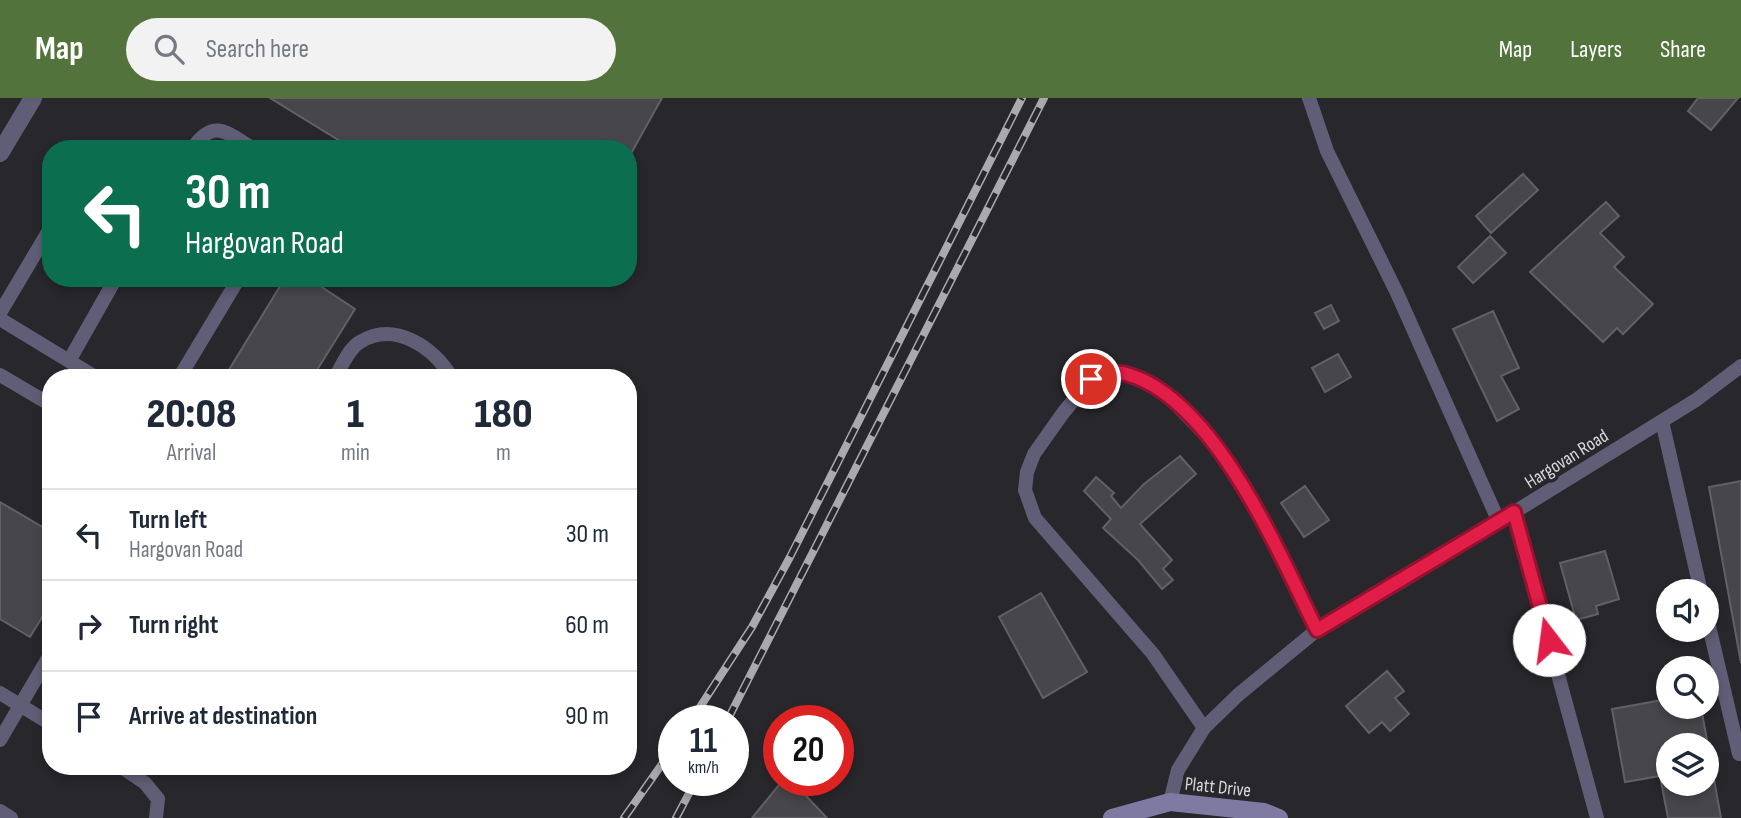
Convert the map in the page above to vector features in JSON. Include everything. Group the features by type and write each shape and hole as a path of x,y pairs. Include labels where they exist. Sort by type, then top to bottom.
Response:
{"street":[{"path":"0,153 33,98"},
{"name":"Platt Drive","path":"1112,818 1170,802 1264,812 1279,818"}],"lane":[{"path":"1308,98 1327,151 1398,293 1499,522"},
{"path":"199,140 211,130 221,129 239,140"},
{"path":"0,313 42,242"},
{"path":"69,361 111,287"},
{"path":"184,369 234,287"},
{"path":"0,319 82,369"},
{"path":"341,369 358,342 380,334 401,336 420,343 446,369"},
{"name":"Hargovan Road","path":"1170,802 1178,770 1204,728 1238,695 1317,630 1696,400 1741,366"},
{"path":"1204,728 1153,654 1035,518 1025,491 1027,472 1034,454 1091,379 1121,373 1160,388 1210,438 1260,514 1317,630"},
{"path":"0,375 42,400"},
{"path":"1662,421 1698,579"},
{"path":"1514,512 1597,818"},
{"path":"1713,642 1739,754"},
{"path":"0,740 42,668"},
{"path":"0,693 42,718"},
{"path":"133,775 145,783 158,799 156,818"},
{"path":"0,811 11,818"}],"building":[{"path":"270,98 662,98 637,143 637,140 338,140"},
{"path":"1698,98 1738,98 1711,130 1688,111"},
{"path":"1523,174 1538,190 1491,233 1476,216"},
{"path":"1606,202 1619,216 1600,233 1624,257 1614,267 1653,304 1623,334 1617,328 1603,342 1530,272"},
{"path":"1490,236 1506,253 1473,283 1458,267"},
{"path":"280,287 322,287 355,309 318,369 229,369"},
{"path":"1331,305 1339,321 1324,329 1315,313"},
{"path":"1493,311 1519,368 1501,376 1519,409 1497,421 1453,329"},
{"path":"1338,354 1351,377 1325,392 1312,368"},
{"path":"1180,456 1196,474 1140,524 1172,560 1163,569 1173,580 1162,589 1138,560 1103,528 1111,519 1084,491 1096,477 1114,493 1111,496 1121,508 1144,484"},
{"path":"1741,481 1741,663 1709,487"},
{"path":"1305,486 1329,520 1304,537 1281,503"},
{"path":"0,502 42,527 42,618 30,637 0,619"},
{"path":"1605,551 1619,599 1596,606 1598,614 1576,620 1560,563"},
{"path":"1041,593 1087,672 1043,698 999,617"},
{"path":"1387,671 1404,691 1395,698 1409,714 1390,731 1382,722 1369,733 1346,706"},
{"path":"1656,701 1656,719 1703,719 1706,733 1656,733 1656,777 1625,782 1612,709"},
{"path":"770,796 806,796 827,818 752,818"},
{"path":"1664,796 1717,796 1721,818 1668,818"}],"railway":[{"path":"701,705 752,627 790,557 1022,98"},
{"path":"735,705 1044,98"},
{"path":"624,818 658,770"},
{"path":"676,818 688,796"}],"route":[{"path":"1091,379 1121,373 1160,388 1192,418 1218,448 1260,514 1317,630 1514,512 1549,640"}]}
